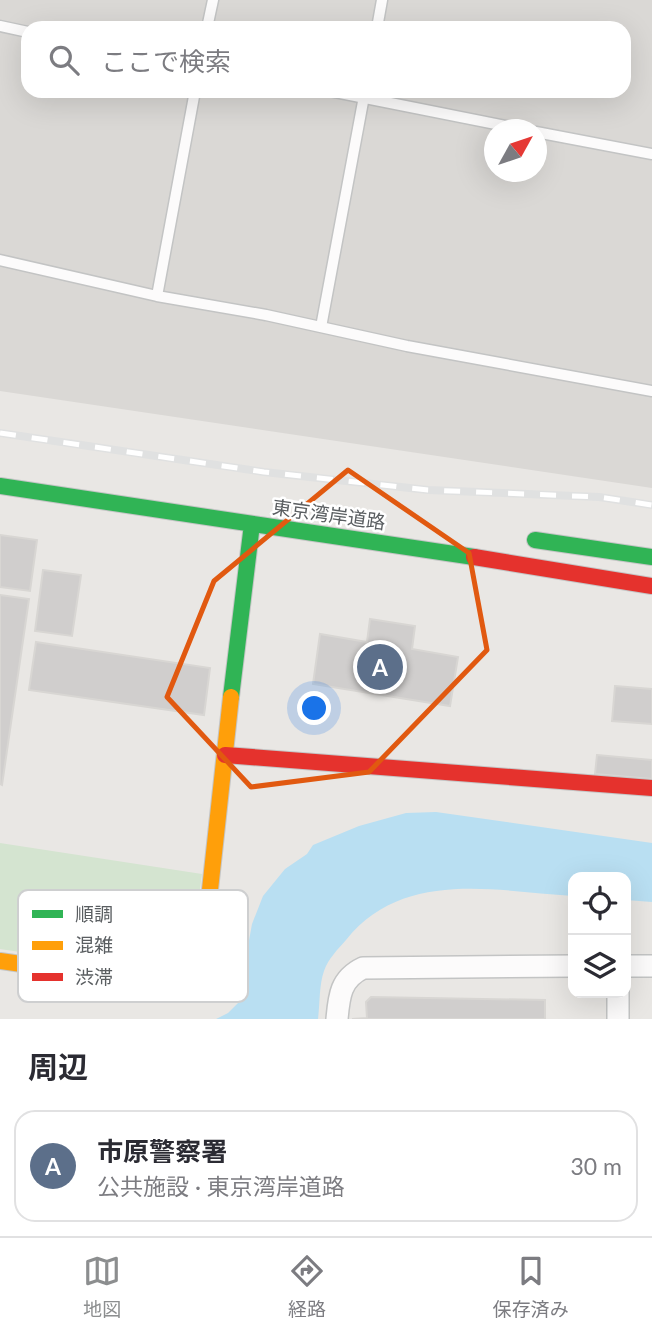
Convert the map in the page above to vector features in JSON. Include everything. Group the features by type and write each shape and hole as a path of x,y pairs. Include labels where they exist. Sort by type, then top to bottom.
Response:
{"main road":[{"name":"東京湾岸道路","path":"0,486 652,586"},
{"path":"210,890 252,524"},
{"path":"515,537 652,557"},
{"path":"225,755 652,788"},
{"path":"0,961 18,964"}],"street":[{"path":"337,1019 339,991 354,972 363,968 568,966"},
{"path":"631,966 652,967"},
{"path":"618,998 618,1019"}],"lane":[{"path":"208,21 213,0"},
{"path":"378,21 382,0"},
{"path":"0,26 21,30"},
{"path":"157,296 194,98"},
{"path":"321,327 364,98"},
{"path":"383,98 484,121"},
{"path":"547,134 652,154"},
{"path":"0,260 157,296 652,391"}],"highlighted area":[{"path":"348,470 469,553 487,650 369,772 251,787 167,697 214,581"}],"shaded area":[{"path":"0,0 652,0 652,488 0,391"}],"green space":[{"path":"0,843 202,874 200,890 18,890 18,952 0,949"}],"water":[{"path":"436,812 652,843 652,902 631,900 631,872 568,872 568,896 481,889 422,894 394,902 369,918 346,940 328,962 322,976 318,1019 216,1019 228,1013 239,1002 248,1002 248,946 252,924 263,896 285,869 307,854 313,845 359,826 406,813"}],"building":[{"path":"0,535 37,540 30,591 0,587"},
{"path":"43,570 81,575 72,636 35,631"},
{"path":"0,595 29,599 2,785 0,784"},
{"path":"370,619 415,626 412,649 458,657 450,706 313,684 320,634 367,642"},
{"path":"36,642 210,668 204,715 29,690"},
{"path":"615,686 652,689 652,724 612,721"},
{"path":"597,755 652,760 652,779 595,774"},
{"path":"371,997 545,1000 545,1019 352,1019 367,1018 366,1002"}],"railway":[{"path":"0,433 264,472 428,490 599,497 652,505"}],"traffic: fast":[{"path":"0,486 474,557"},
{"path":"231,697 252,524"},
{"path":"535,540 652,557"}],"traffic: slow":[{"path":"210,890 231,697"},
{"path":"0,961 18,964"}],"traffic: jam":[{"path":"474,557 652,586"},
{"path":"225,755 652,788"}],"place":[{"name":"市原警察署","path":"380,667"}]}
